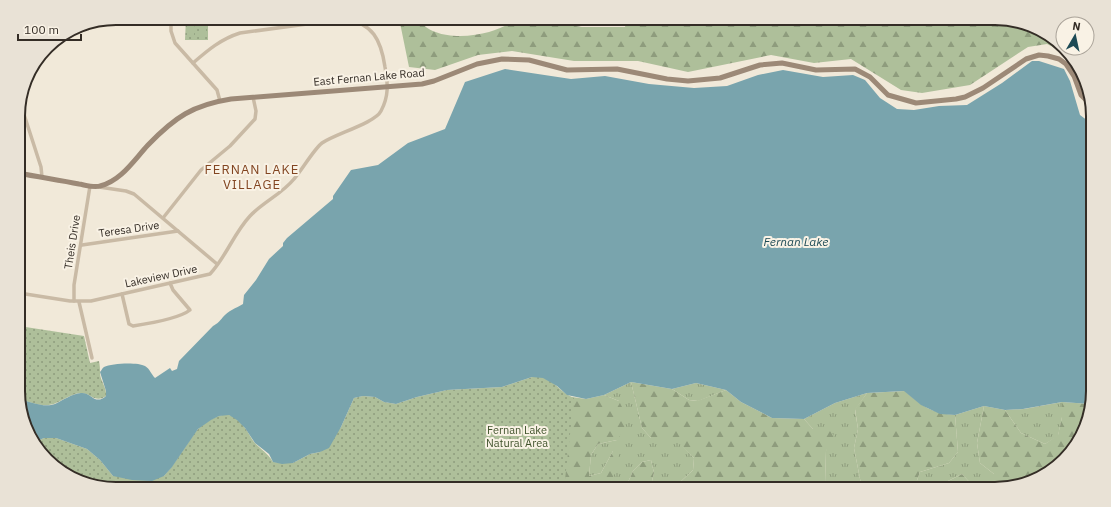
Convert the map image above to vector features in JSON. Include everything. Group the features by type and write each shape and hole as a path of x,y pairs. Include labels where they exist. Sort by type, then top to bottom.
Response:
{"street":[{"path":"171,25 172,37 177,46 217,90 220,101"},
{"path":"193,63 216,44 226,38 240,33 299,25"},
{"path":"364,25 378,40 383,53 388,87"},
{"name":"East Fernan Lake Road","path":"99,187 112,181 122,173 171,123 204,104 253,97 388,87 429,82 478,64 502,59 529,60 567,70 617,68 667,79 688,81 720,78 760,65 782,63 816,70 855,69 870,77 888,95 916,103 965,97 983,88 1026,60 1040,55 1059,59 1066,64 1074,76 1081,95 1084,98"},
{"name":"Lakeview Drive","path":"25,294 79,302 91,301 210,274 250,215 293,181 321,144 378,116 388,87"},
{"path":"163,218 201,170 230,146 255,119 256,111 253,97"},
{"path":"25,117 41,167 42,177"},
{"path":"25,174 132,192 217,264"},
{"name":"Theis Drive","path":"74,301 74,285 82,245 90,186"},
{"name":"Teresa Drive","path":"82,245 178,231"},
{"path":"122,294 129,324 133,326 144,324 180,315 190,310 173,290 170,283"},
{"path":"79,302 92,358"}],"green space":[{"path":"186,25 208,25 208,40 185,40"},
{"path":"187,25 195,25 194,36 187,36"},
{"path":"199,25 206,25 206,36 199,36"},
{"path":"400,25 423,25 441,34 461,36 489,32 507,25 625,27 625,25 995,25 1012,27 1030,32 1040,37 1054,47 1047,44 1028,47 970,85 922,93 901,90 851,59 814,63 771,55 688,72 638,61 574,61 512,51 478,55 435,70 409,67"},
{"path":"25,327 84,336 90,363 99,361 100,374 106,390 106,396 99,399 84,393 80,393 47,405 26,401 25,391"},
{"name":"Fernan Lake Natural Area","path":"532,377 542,377 555,384 566,394 574,398 565,482 110,482 93,479 71,470 52,455 40,440 44,438 56,438 87,449 100,460 113,476 164,476 199,428 221,415 229,415 241,422 254,442 273,462 293,463 310,454 320,452 341,427 354,398 363,396 375,397 384,402 396,404 447,390 502,387"},
{"path":"631,382 642,428 651,438 675,438 694,458 693,470 680,482 652,482 654,473 651,460 642,462 633,471 628,482 611,482 613,451 601,473 589,476 591,455 598,444 617,440 619,401 604,395"},
{"path":"631,382 672,389 689,400 697,401 726,390 741,402 772,418 804,419 813,429 829,429 834,436 826,451 825,482 680,482 693,470 694,458 675,439 651,438 642,428"},
{"path":"696,383 726,390 698,401 689,400 672,389"},
{"path":"502,387 586,399 604,395 619,401 626,415 625,429 617,440 598,444 591,455 589,476 601,473 613,451 618,451 619,461 611,482 390,482 393,477"},
{"path":"905,391 927,408 939,413 955,415 958,452 949,463 920,472 916,482 861,482 854,448 858,429 855,409 867,393"},
{"path":"867,393 855,410 858,429 854,448 861,482 825,482 826,451 829,429 813,429 804,419 835,403"},
{"path":"1062,402 1062,417 1058,436 1045,444 1021,433 1005,410 1024,409"},
{"path":"1062,402 1085,404 1079,426 1074,436 1059,455 1050,463 1035,473 1024,477 994,482 994,474 980,463 977,443 984,406 1005,410 1021,433 1045,444 1058,435 1062,417"},
{"path":"984,406 977,443 980,463 994,474 994,482 969,482 962,474 946,482 916,482 920,472 949,463 958,452 955,415"},
{"path":"651,460 654,473 652,482 628,482 633,471 642,462"},
{"path":"962,474 969,482 946,482"}],"water":[{"name":"Fernan Lake","path":"1032,61 1039,61 1064,69 1070,81 1080,115 1086,120 1085,404 1062,402 1023,409 1005,410 984,406 955,415 940,414 921,405 904,391 867,393 835,403 804,419 772,418 741,402 726,390 696,383 672,389 631,382 604,395 586,399 567,395 557,386 543,378 532,377 502,387 447,390 396,404 384,402 375,397 363,396 354,398 341,427 329,448 310,454 293,463 282,464 273,462 269,454 255,443 245,428 237,420 229,415 219,416 198,429 172,467 164,476 152,481 132,480 113,476 100,460 87,449 56,438 44,438 40,440 32,426 26,401 37,404 51,405 81,393 88,394 99,400 106,396 106,391 100,372 103,367 125,364 142,365 148,369 155,378 170,368 172,371 177,369 179,361 213,326 227,313 243,304 244,295 256,280 269,259 283,246 283,243 287,238 333,199 333,196 351,170 378,165 408,143 445,129 465,82 505,69 571,79 605,76 649,84 694,88 727,86 758,75 783,70 823,77 853,75 865,80 880,98 897,109 914,110 939,106 967,105 1002,83"}],"district":[{"name":"FERNAN LAKE VILLAGE","path":"252,176"}]}
